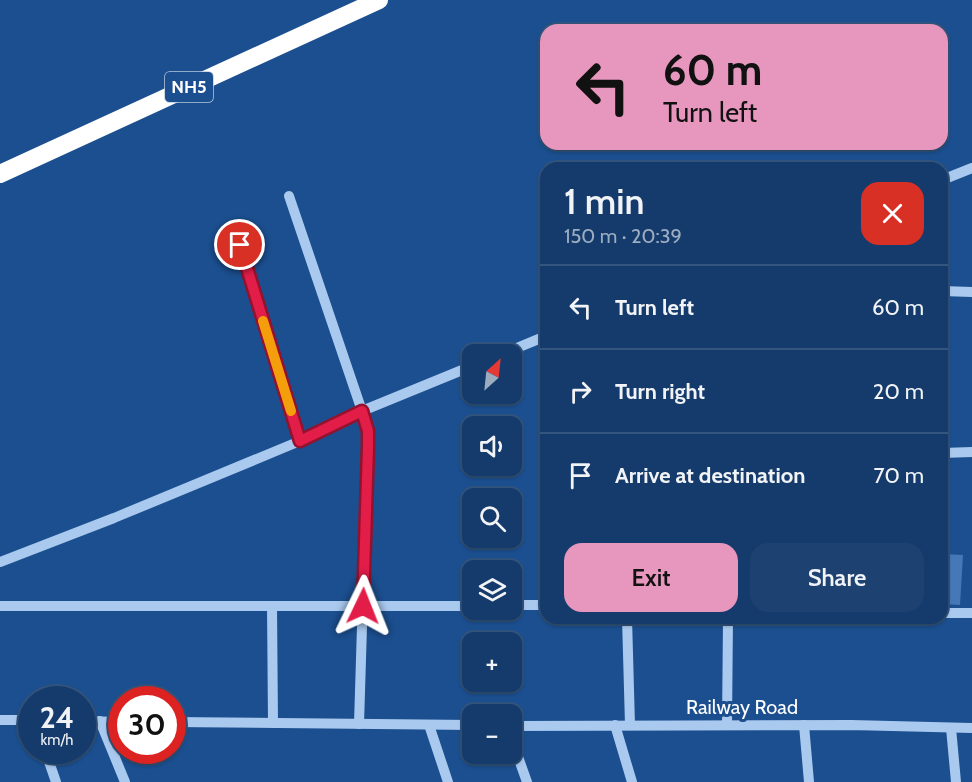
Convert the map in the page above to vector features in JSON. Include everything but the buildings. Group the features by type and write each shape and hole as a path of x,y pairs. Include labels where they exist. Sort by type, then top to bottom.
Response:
{"highway":[{"name":"NH5","path":"0,174 379,0"}],"street":[{"path":"948,178 972,168"},
{"path":"289,196 368,431 359,724"},
{"path":"240,245 300,441"},
{"path":"948,291 972,292"},
{"path":"522,346 540,338"},
{"path":"0,562 114,518 300,441 362,411 462,370"},
{"path":"948,453 972,452"},
{"path":"522,605 540,605"},
{"path":"0,606 462,606"},
{"path":"272,606 273,723"},
{"path":"948,613 972,613"},
{"path":"627,624 630,725"},
{"path":"727,725 728,624"},
{"path":"0,720 18,720"},
{"path":"96,721 108,721"},
{"path":"100,721 125,782"},
{"path":"186,722 462,725"},
{"path":"429,725 448,782"},
{"path":"615,725 632,782"},
{"path":"804,725 809,782"},
{"name":"Railway Road","path":"522,726 804,725 972,728"},
{"path":"951,728 956,782"},
{"path":"50,764 56,782"},
{"path":"521,764 527,782"}],"slow traffic":[{"path":"263,321 291,411"}],"route":[{"path":"240,245 300,441 362,411 368,431 363,606"}]}
